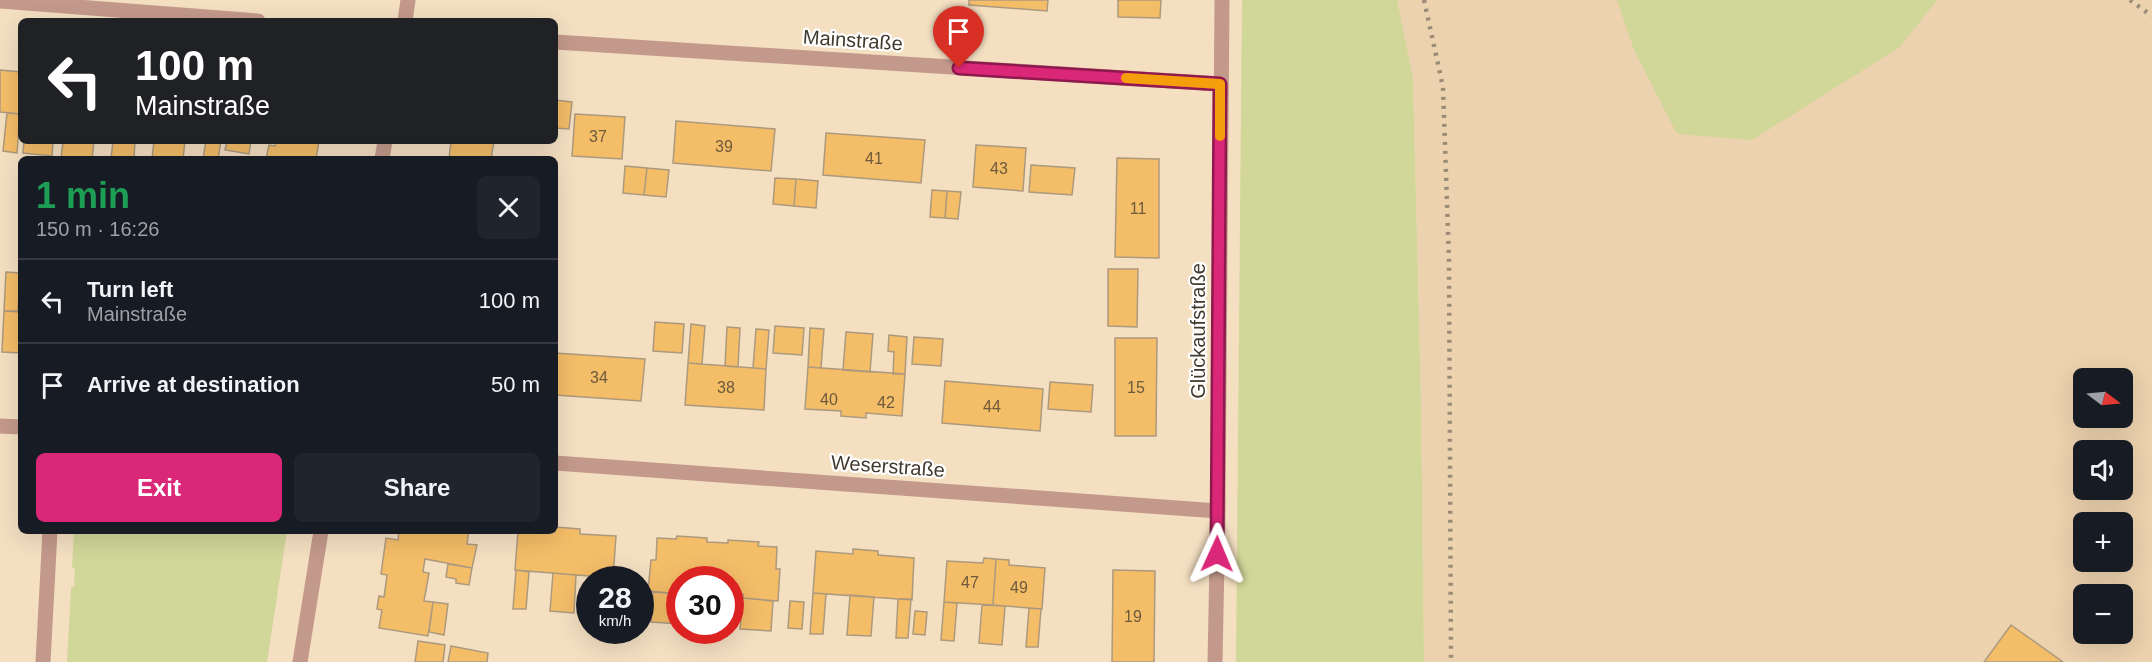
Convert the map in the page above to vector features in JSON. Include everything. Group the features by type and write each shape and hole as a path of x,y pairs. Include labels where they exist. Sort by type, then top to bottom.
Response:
{"street":[{"path":"405,18 408,0"},
{"name":"Glückaufstraße","path":"1215,662 1222,0"},
{"path":"0,2 217,18"},
{"name":"Mainstraße","path":"558,42 1220,84"},
{"path":"0,426 18,427"},
{"name":"Weserstraße","path":"558,463 1218,511"},
{"path":"43,662 51,534"},
{"path":"300,662 321,534"}],"shaded area":[{"path":"1397,0 2152,0 2152,662 1424,662 1421,403 1413,78"}],"green space":[{"path":"1242,0 1397,0 1413,78 1421,403 1424,662 1236,662"},
{"path":"1617,0 1937,0 1900,47 1752,140 1677,134 1634,50"},
{"path":"74,534 287,534 267,662 67,662 71,587 74,587 75,568 72,568"}],"building":[{"path":"969,0 1048,0 1047,11 969,5"},
{"path":"1118,0 1161,0 1160,18 1118,17"},
{"path":"0,70 18,72 18,114 0,112"},
{"path":"558,100 572,102 569,129 558,128"},
{"path":"7,113 18,114 17,153 3,151"},
{"path":"575,114 625,117 622,159 572,156"},
{"path":"676,121 775,129 771,171 673,163"},
{"path":"826,133 925,140 921,183 823,175"},
{"path":"24,144 53,144 52,156 23,153"},
{"path":"63,144 94,144 92,156 61,156"},
{"path":"113,144 135,144 134,156 111,156"},
{"path":"154,144 185,144 183,156 152,156"},
{"path":"206,144 220,144 218,156 204,156"},
{"path":"226,144 251,144 249,154 225,150"},
{"path":"275,144 318,144 316,156 267,156 269,145 275,146"},
{"path":"451,144 494,144 492,156 449,156"},
{"path":"976,145 1026,148 1023,191 973,187"},
{"path":"1117,158 1159,159 1159,258 1115,257"},
{"path":"1031,165 1075,168 1072,195 1029,192"},
{"path":"625,166 647,168 644,195 623,193"},
{"path":"647,168 669,170 666,197 644,195"},
{"path":"775,178 796,179 794,206 773,204"},
{"path":"796,179 818,181 816,208 794,206"},
{"path":"932,190 947,191 945,218 930,217"},
{"path":"947,191 961,192 958,219 945,218"},
{"path":"1108,269 1138,269 1137,327 1108,326"},
{"path":"6,272 18,273 18,311 4,311"},
{"path":"4,311 18,312 18,353 2,352"},
{"path":"655,322 684,324 682,353 653,351"},
{"path":"691,324 705,326 702,364 688,363"},
{"path":"775,326 804,328 802,355 773,353"},
{"path":"727,327 740,328 738,367 725,366"},
{"path":"810,328 824,329 821,368 808,367"},
{"path":"756,329 769,330 766,369 753,368"},
{"path":"846,332 873,334 870,372 843,370"},
{"path":"889,335 907,337 905,374 893,374 894,352 888,351"},
{"path":"914,337 943,339 941,366 912,364"},
{"path":"1115,338 1157,338 1156,436 1115,436"},
{"path":"558,353 645,359 641,401 558,395"},
{"path":"688,363 766,369 764,410 685,405"},
{"path":"808,367 905,374 902,416 866,413 866,418 841,416 841,411 805,409"},
{"path":"945,381 1043,389 1040,431 942,423"},
{"path":"1050,382 1093,385 1091,412 1048,409"},
{"path":"558,527 580,529 580,534 616,536 614,566 576,566 576,575 515,570 518,534 558,534"},
{"path":"399,534 469,534 467,544 477,545 472,568 425,559 423,572 429,573 424,601 433,602 428,636 379,628 382,610 377,609 379,596 384,597 387,575 381,574 386,538 398,540"},
{"path":"677,536 707,538 707,542 728,543 728,540 759,542 758,546 777,547 776,569 780,569 778,601 744,598 744,566 666,566 666,593 654,592 654,566 650,566 651,560 656,560 657,538 676,539"},
{"path":"853,549 878,551 878,555 914,558 912,600 813,593 816,551 853,554"},
{"path":"984,558 996,559 993,605 944,602 947,561 983,563"},
{"path":"996,559 1009,560 1009,565 1045,568 1042,609 993,605"},
{"path":"448,564 472,568 469,585 456,583 456,579 446,577"},
{"path":"516,570 529,572 526,609 513,609"},
{"path":"1113,570 1155,571 1154,662 1112,662"},
{"path":"553,573 576,575 574,613 550,611"},
{"path":"654,592 666,593 666,623 654,622"},
{"path":"813,593 826,594 823,634 810,634"},
{"path":"850,595 874,597 871,636 847,635"},
{"path":"744,598 773,601 771,631 744,629"},
{"path":"898,599 911,599 908,638 896,638"},
{"path":"790,601 804,602 802,629 788,628"},
{"path":"433,602 448,604 444,635 429,632"},
{"path":"944,602 957,603 954,641 941,640"},
{"path":"982,605 1005,606 1002,645 979,643"},
{"path":"1029,608 1041,609 1038,647 1026,647"},
{"path":"915,611 927,612 925,635 913,634"},
{"path":"2011,625 2063,662 1984,662"},
{"path":"418,641 445,645 443,662 415,662"},
{"path":"451,646 488,653 487,662 448,662"}],"railway":[{"path":"1424,0 1443,87 1449,260 1451,662"},
{"path":"2130,0 2152,16"}],"slow traffic":[{"path":"1126,78 1220,84 1220,136"}],"route":[{"path":"959,68 1220,84 1217,554"}]}
